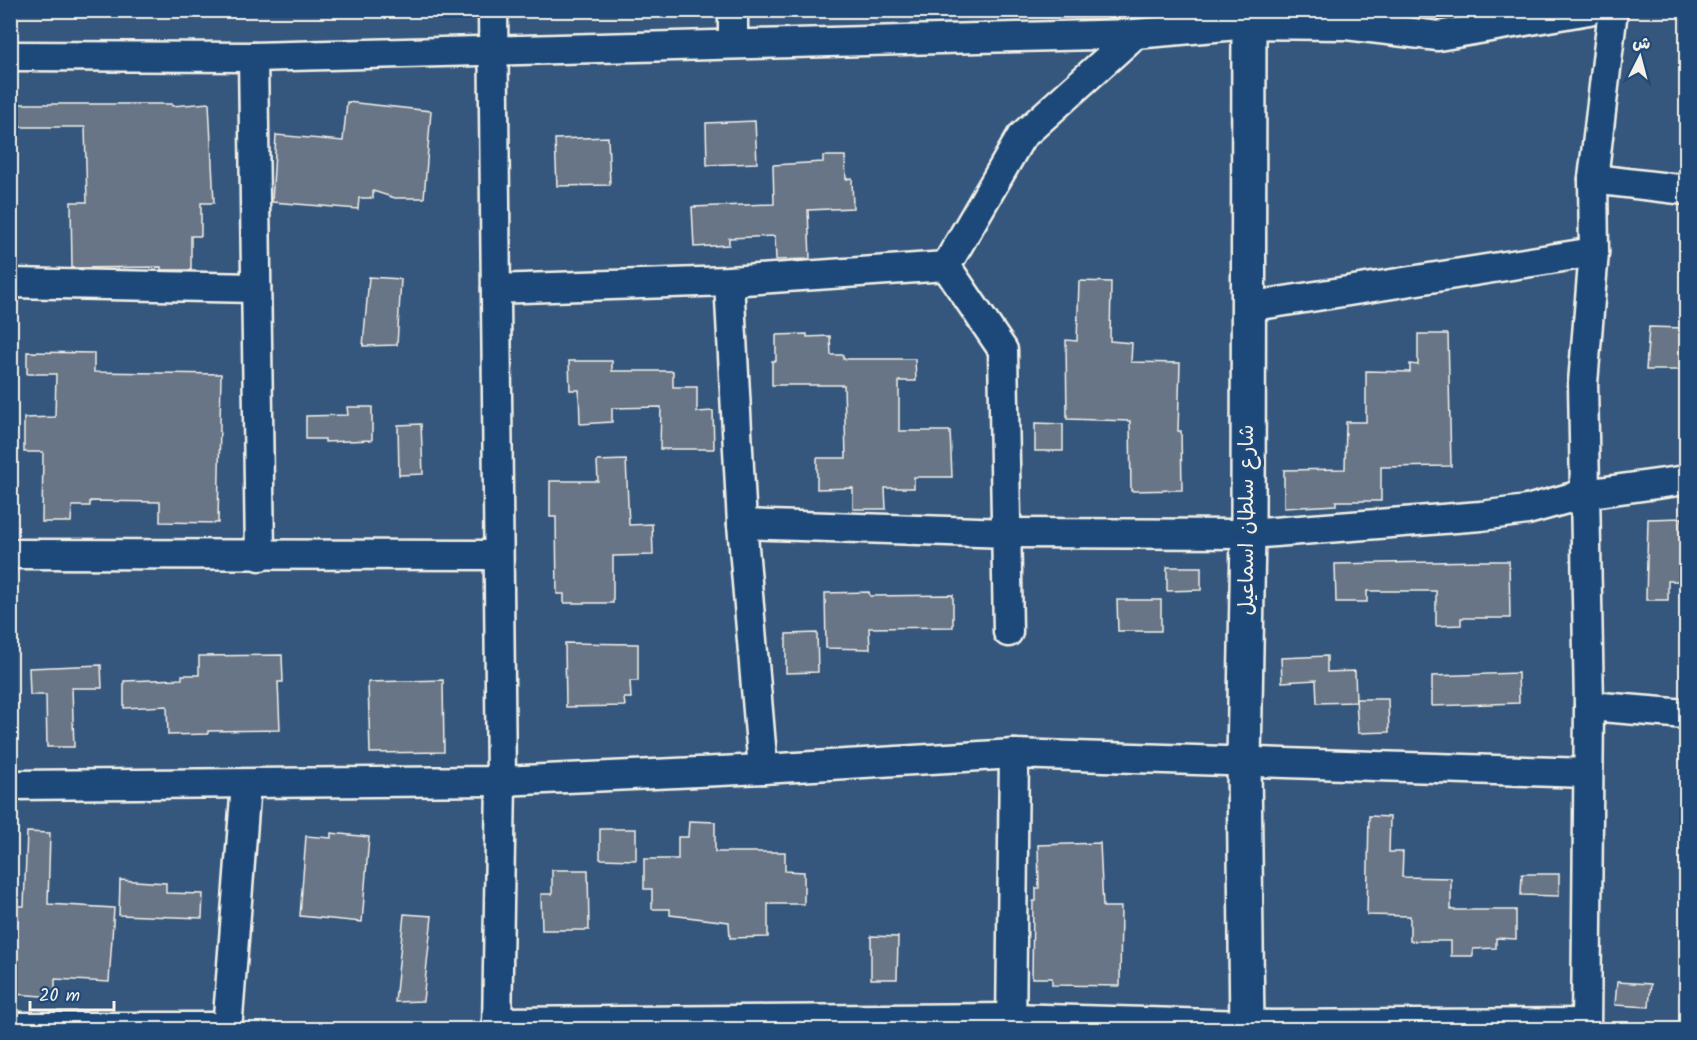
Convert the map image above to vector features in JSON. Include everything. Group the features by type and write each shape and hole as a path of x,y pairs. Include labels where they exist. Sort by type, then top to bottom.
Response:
{"street":[{"path":"494,10 496,555 501,781 497,1026 1011,1024 1247,1027 1585,1026 1588,706 1583,383 1594,252 1593,179 1613,10"},
{"path":"733,10 733,44"},
{"path":"10,56 253,57 1134,34 1249,17 1438,36 1588,10"},
{"name":"شارع سلطان اسماعيل","path":"1247,1027 1244,762 1248,534 1249,17"},
{"path":"946,266 1021,137 1134,34"},
{"path":"253,57 260,556"},
{"path":"1593,179 1686,190"},
{"path":"1247,307 1594,252"},
{"path":"496,289 729,281 946,266"},
{"path":"946,266 1003,350 1008,632"},
{"path":"729,281 742,524 763,769"},
{"path":"10,283 256,288"},
{"path":"742,524 1008,533 1248,534 1481,516 1527,510 1584,494 1686,480"},
{"path":"10,554 496,555"},
{"path":"1588,706 1686,714"},
{"path":"10,785 501,781 1014,754 1587,773"},
{"path":"1011,1024 1014,754"},
{"path":"10,1028 227,1028 246,784"}],"building":[{"path":"347,102 431,111 424,198 395,198 373,191 373,198 359,198 358,209 272,202 276,135 343,141"},
{"path":"209,103 214,203 201,203 201,236 191,236 191,270 161,270 161,267 72,268 71,202 87,202 85,127 10,127 10,104 172,104 172,106"},
{"path":"755,121 757,163 707,165 706,123"},
{"path":"608,137 610,185 557,186 555,139"},
{"path":"823,156 845,156 846,179 852,178 853,208 808,210 810,259 776,260 775,236 729,238 729,245 694,247 692,207 774,204 773,165 823,162"},
{"path":"369,277 401,279 397,345 363,346"},
{"path":"1079,281 1111,282 1110,341 1132,343 1131,362 1180,363 1178,431 1181,431 1182,490 1131,491 1130,421 1067,419 1066,340 1077,341"},
{"path":"1649,327 1685,328 1684,370 1646,370"},
{"path":"807,334 807,337 830,336 831,355 843,355 843,359 915,359 916,381 899,381 899,431 950,431 952,477 914,477 914,488 885,488 886,509 853,509 853,488 817,489 817,458 846,458 844,385 772,385 772,361 776,361 776,335"},
{"path":"1418,334 1448,334 1451,466 1381,467 1381,501 1336,501 1336,505 1284,508 1284,470 1345,469 1346,422 1366,422 1366,371 1410,372 1410,364 1418,365"},
{"path":"27,352 94,353 94,372 221,374 218,523 160,522 160,502 90,501 90,506 72,506 71,522 42,522 43,452 24,452 24,418 55,417 56,374 27,374"},
{"path":"569,361 612,361 612,371 673,371 673,387 697,387 697,412 713,411 714,449 660,449 661,407 612,408 612,422 580,424 579,390 570,390"},
{"path":"347,407 372,407 372,440 325,442 325,439 306,439 306,416 348,415"},
{"path":"1035,423 1063,424 1063,451 1035,451"},
{"path":"421,424 423,474 399,475 398,425"},
{"path":"626,460 629,525 652,524 653,555 613,556 613,603 564,603 564,594 557,594 556,517 550,517 550,481 598,481 597,461"},
{"path":"1682,518 1686,581 1668,581 1668,600 1646,600 1648,519"},
{"path":"1509,561 1510,618 1461,618 1461,625 1436,626 1436,591 1367,591 1367,602 1336,602 1335,564"},
{"path":"1167,567 1201,567 1201,590 1167,591"},
{"path":"869,592 870,596 953,595 953,627 869,628 870,649 826,648 825,593"},
{"path":"1117,600 1161,600 1161,631 1118,631"},
{"path":"817,633 818,672 786,673 786,634"},
{"path":"565,643 638,644 638,681 630,681 631,698 624,698 625,706 566,707"},
{"path":"282,655 283,682 278,682 280,730 208,731 208,734 168,735 167,706 124,708 124,681 182,679 182,675 199,675 199,656"},
{"path":"1327,656 1327,672 1355,671 1356,702 1317,703 1316,680 1282,682 1281,658"},
{"path":"101,665 102,688 72,688 74,747 47,747 46,695 30,695 29,668"},
{"path":"1518,673 1519,703 1432,706 1432,676"},
{"path":"443,680 444,752 370,753 368,682"},
{"path":"1356,699 1388,699 1389,732 1358,733"},
{"path":"1369,816 1390,817 1389,852 1403,852 1402,877 1451,878 1451,910 1516,910 1516,939 1496,938 1496,948 1473,949 1473,956 1451,956 1451,941 1410,941 1410,916 1367,915"},
{"path":"689,821 715,822 715,852 785,852 785,871 804,872 804,904 768,904 768,937 730,938 729,922 670,915 670,909 652,909 652,889 644,889 644,859 678,859 678,837 688,837"},
{"path":"600,829 636,829 636,860 600,859"},
{"path":"27,832 50,833 48,904 114,908 109,982 55,979 55,997 15,994 17,906 24,906"},
{"path":"331,833 369,837 362,922 300,916 306,836 331,838"},
{"path":"1100,843 1103,907 1121,907 1120,986 1052,985 1052,978 1032,978 1033,901 1036,901 1036,888 1039,888 1038,845"},
{"path":"552,870 588,870 589,930 542,930 541,894 552,894"},
{"path":"1522,874 1559,874 1559,896 1521,895"},
{"path":"120,880 166,883 166,893 203,894 202,918 119,915"},
{"path":"404,914 432,916 423,1001 395,1002"},
{"path":"871,936 898,937 897,979 871,979"},
{"path":"1617,982 1651,984 1649,1007 1615,1005"}]}
